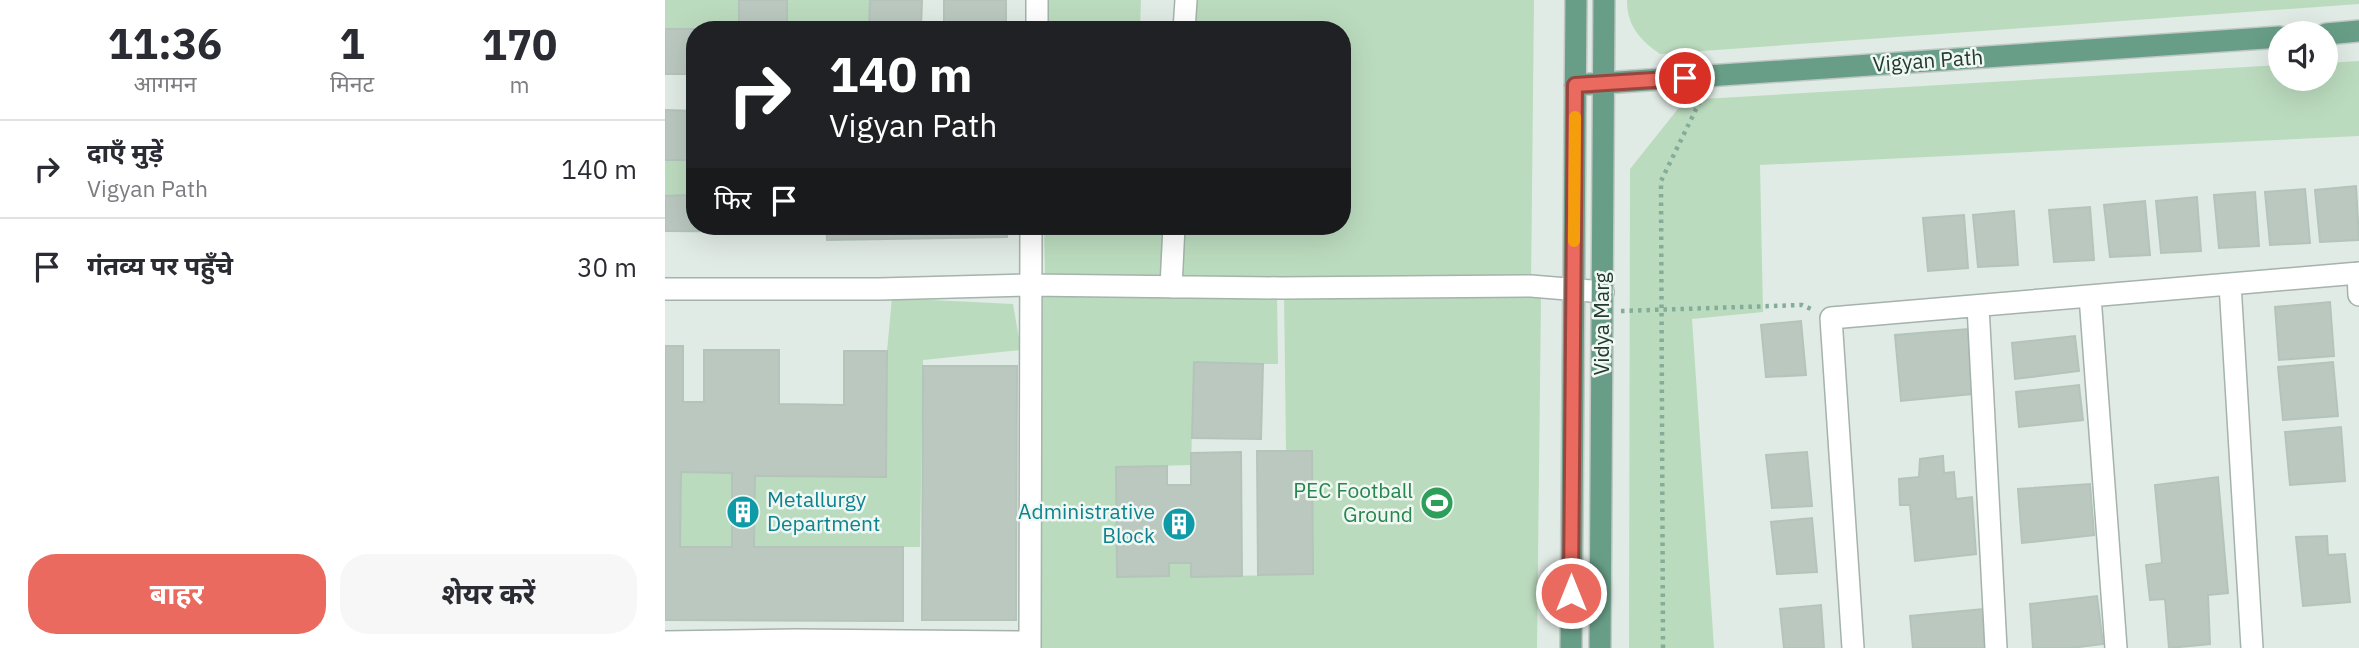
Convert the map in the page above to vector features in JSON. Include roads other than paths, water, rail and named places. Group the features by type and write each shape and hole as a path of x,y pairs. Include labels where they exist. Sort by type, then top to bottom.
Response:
{"main road":[{"name":"Vidya Marg","path":"1571,648 1576,0"},
{"name":"Vidya Marg","path":"1600,648 1604,0"},
{"path":"2338,33 2359,31"},
{"name":"Vigyan Path","path":"1575,85 2268,38"}],"street":[{"path":"1037,0 1037,21"},
{"path":"1185,21 1186,0"},
{"path":"665,642 796,640 1030,645 1031,235"},
{"path":"1171,287 1174,235"},
{"path":"1853,648 1831,318 2358,273 2359,295"},
{"path":"2230,284 2252,648"},
{"path":"665,289 880,289 1029,285 1531,286 1573,291 1603,302"},
{"path":"2090,296 2116,648"},
{"path":"1978,306 1996,648"}],"place":[{"name":"PEC Football Ground","path":"1437,503"},
{"name":"Metallurgy Department","path":"743,512"},
{"name":"Administrative Block","path":"1179,524"}]}
